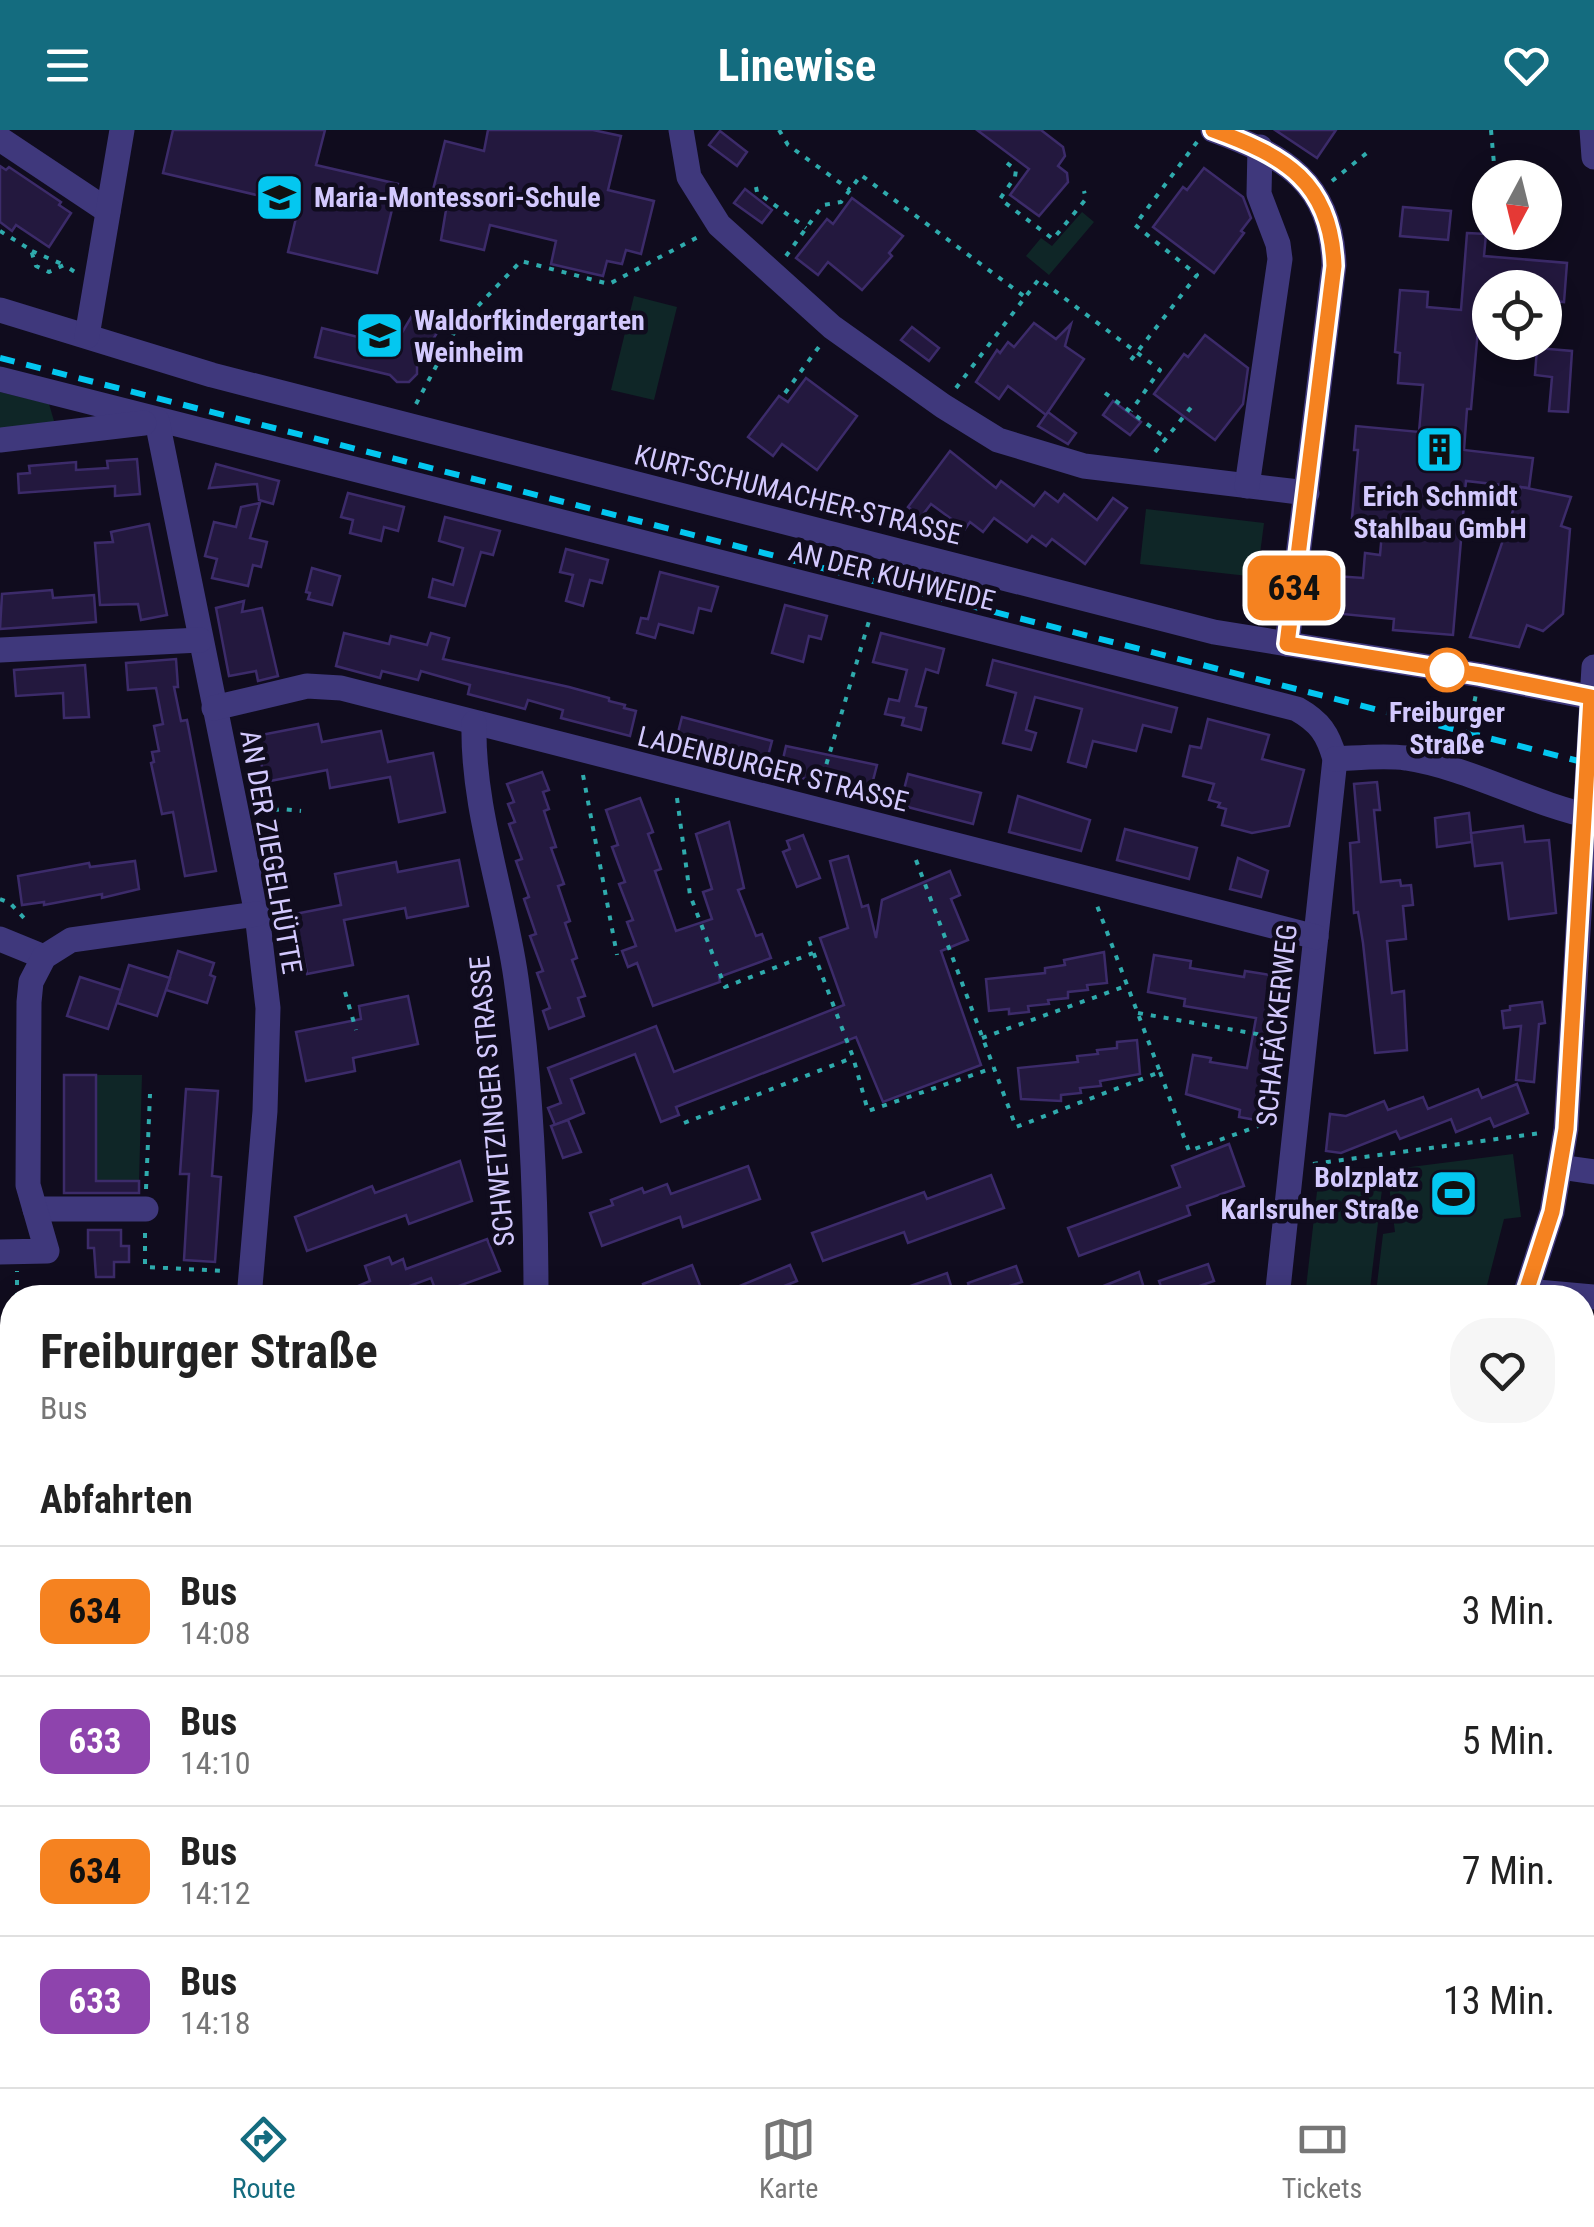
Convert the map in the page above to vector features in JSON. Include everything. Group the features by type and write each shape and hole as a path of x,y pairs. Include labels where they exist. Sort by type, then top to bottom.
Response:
{"street":[{"path":"87,336 122,130"},
{"path":"682,130 689,177 720,225 832,328 998,440 1084,466 1307,493"},
{"path":"1210,130 1260,147 1283,160 1317,194 1333,237 1334,266 1287,644"},
{"path":"1592,130 1594,157"},
{"path":"0,139 108,211"},
{"path":"1248,486 1280,259 1259,194 1260,147"},
{"name":"KURT-SCHUMACHER-STRASSE","path":"0,310 212,376 1214,632 1480,675 1593,698"},
{"path":"0,379 157,422"},
{"path":"0,440 157,422"},
{"name":"AN DER KUHWEIDE","path":"157,422 214,432 1297,709 1316,720 1328,736 1335,759"},
{"name":"AN DER ZIEGELHÜTTE","path":"157,422 257,914 268,1008 265,1111 250,1285"},
{"path":"0,650 200,640"},
{"path":"1528,1285 1552,1212 1566,1129 1589,816 1594,667"},
{"name":"LADENBURGER STRASSE","path":"214,708 306,686 341,688 1316,936"},
{"name":"SCHWETZINGER STRASSE","path":"474,723 473,755 516,977 532,1180 536,1285"},
{"path":"1335,759 1380,756 1436,765 1589,816"},
{"name":"SCHAFÄCKERWEG","path":"1278,1285 1335,759"},
{"path":"0,1252 47,1252 28,1185 29,1002 31,982 44,956 71,940 257,914"},
{"path":"0,939 44,956"},
{"path":"1560,1167 1594,1172"},
{"path":"34,1209 146,1210"}],"path":[{"path":"779,130 788,145 850,190"},
{"path":"1131,360 1197,274 1135,224 1210,130"},
{"path":"1491,130 1494,160"},
{"path":"1317,194 1368,152"},
{"path":"1007,163 1016,170 1015,177 1000,198 1053,239 1086,199 1084,191"},
{"path":"772,274 822,205 840,202 861,174 1026,296"},
{"path":"756,188 806,228"},
{"path":"404,425 456,329 521,262 609,284 720,225"},
{"path":"0,231 96,284"},
{"path":"32,250 36,266 49,272 64,266"},
{"path":"943,406 1039,278 1160,370 1131,411"},
{"path":"785,393 832,328"},
{"path":"1105,392 1166,438"},
{"path":"1138,473 1192,405"},
{"path":"814,808 874,602"},
{"path":"578,750 617,954"},
{"path":"682,775 677,798 690,895 725,987 813,953"},
{"path":"237,816 282,808 301,811"},
{"path":"916,837 914,856 1016,1127 1160,1072"},
{"path":"1098,883 1095,901 1189,1151 1297,1112"},
{"path":"808,941 853,1057 868,1110 993,1068"},
{"path":"982,1038 1126,986"},
{"path":"346,992 356,1030"},
{"path":"1138,1013 1304,1042"},
{"path":"684,1123 853,1057"},
{"path":"150,1094 145,1267 250,1285"},
{"path":"1292,1167 1566,1129"}],"green space":[{"path":"1082,212 1094,222 1049,275 1026,256 1041,238 1052,246"},
{"path":"634,296 677,307 654,400 611,390"},
{"path":"0,392 49,404 54,421 47,429 0,432"},
{"path":"1146,509 1264,523 1257,577 1140,564"},
{"path":"96,1075 142,1075 139,1181 96,1181"},
{"path":"1513,1154 1521,1217 1504,1219 1487,1285 1377,1285 1383,1234 1395,1232 1387,1170"},
{"path":"1319,1174 1383,1181 1370,1285 1306,1285"}],"building":[{"path":"173,130 325,130 316,165 398,184 377,273 288,252 299,205 163,173"},
{"path":"488,130 593,130 621,136 608,190 654,201 641,254 626,250 622,264 607,261 603,276 551,264 556,241 490,225 484,250 441,240 448,198 432,194 445,141 484,151"},
{"path":"977,130 1041,130 1063,147 1065,156 1058,166 1067,173 1068,182 1039,216 1010,195 1029,169"},
{"path":"1275,130 1336,130 1317,158"},
{"path":"720,131 747,152 737,166 709,145"},
{"path":"0,166 6,170 9,167 71,213 49,247 16,225 12,231 0,222"},
{"path":"1204,168 1243,197 1251,218 1214,273 1153,227 1183,187 1187,190"},
{"path":"745,189 772,210 762,223 734,203"},
{"path":"852,198 903,236 889,253 892,256 862,290 828,262 818,275 796,258 827,219 833,224"},
{"path":"1403,207 1451,211 1448,240 1400,236"},
{"path":"1467,233 1472,233 1472,250 1485,250 1484,256 1567,263 1564,302 1562,270 1472,270 1472,360 1475,360 1464,450 1533,458 1529,488 1466,481 1453,635 1393,630 1394,619 1342,614 1343,604 1334,603 1336,576 1363,578 1365,553 1380,555 1383,521 1352,518 1358,450 1354,450 1356,426 1419,432 1423,385 1398,383 1400,353 1395,352 1400,290 1428,292 1427,307 1461,310"},
{"path":"416,309 442,325 409,382 397,382 390,375 315,357 322,328 394,346"},
{"path":"1034,323 1056,339 1071,324 1065,346 1084,359 1046,415 1008,386 999,399 976,382 997,350 1000,353 1008,342 1014,347"},
{"path":"912,327 939,348 929,361 901,340"},
{"path":"1205,335 1248,368 1243,404 1215,440 1154,394 1184,354 1188,357"},
{"path":"1562,350 1572,351 1568,412 1549,411 1552,377 1535,375 1536,360 1562,360"},
{"path":"806,378 857,416 817,470 782,444 773,456 748,437 779,396 788,402"},
{"path":"1113,401 1141,422 1130,435 1103,415"},
{"path":"1048,412 1076,433 1068,444 1038,426"},
{"path":"950,451 996,488 1001,481 1034,506 1045,492 1058,502 1064,494 1097,520 1113,498 1127,508 1085,564 1052,539 1046,546 1032,536 1027,542 994,518 983,532 970,522 965,529 931,504 921,517 908,507"},
{"path":"137,459 140,494 115,496 115,486 19,493 18,474 30,473 29,466 76,462 76,470 108,468 107,461"},
{"path":"216,464 279,481 273,504 259,500 257,484 209,488"},
{"path":"1521,487 1571,497 1561,526 1570,529 1563,614 1543,631 1527,625 1519,647 1470,637"},
{"path":"348,493 404,507 398,531 384,527 381,541 350,533 353,520 341,517"},
{"path":"260,503 250,538 267,542 261,567 253,565 248,586 212,578 217,559 205,556 214,522 236,527 241,507"},
{"path":"445,517 500,531 493,555 481,552 465,606 429,597 433,579 453,585 463,548 439,541"},
{"path":"149,524 167,615 141,620 138,604 100,605 95,543 113,542 111,532"},
{"path":"566,549 608,560 602,583 590,580 583,606 566,601 573,575 560,572"},
{"path":"312,568 340,576 332,605 308,599"},
{"path":"660,572 718,587 711,611 699,608 693,633 659,624 655,638 637,633 641,618 648,619"},
{"path":"52,590 53,598 94,595 96,622 0,629 2,594"},
{"path":"244,601 242,612 262,608 278,676 258,681 256,671 229,676 216,608"},
{"path":"785,605 827,616 821,639 809,636 803,662 772,653"},
{"path":"344,633 389,644 391,636 427,645 431,633 449,638 443,659 569,687 625,705 624,708 636,711 630,736 561,718 563,710 528,700 525,709 468,694 470,685 421,671 418,680 382,671 380,678 336,666"},
{"path":"881,633 944,649 938,673 926,669 916,706 926,708 921,730 902,725 904,718 885,714 889,699 899,701 907,670 873,662"},
{"path":"176,659 178,687 174,687 181,721 187,720 216,871 185,876 173,812 162,814 151,763 152,752 159,751 154,726 163,724 156,688 128,690 126,663"},
{"path":"993,660 1177,708 1171,732 1143,725 1136,751 1093,741 1086,767 1068,762 1082,709 1035,697 1026,730 1036,733 1031,750 1003,743 1016,693 987,685"},
{"path":"85,665 89,717 64,718 63,693 16,696 14,670"},
{"path":"682,717 772,741 768,756 750,752 747,767 674,748"},
{"path":"1208,719 1269,735 1262,759 1304,770 1289,826 1252,833 1222,825 1226,809 1209,800 1214,784 1183,776 1190,746 1201,748"},
{"path":"318,724 322,742 381,731 388,762 433,753 445,812 399,822 390,777 330,788 327,770 265,782 256,736"},
{"path":"786,746 877,765 869,796 780,772"},
{"path":"542,772 549,790 543,792 549,809 544,811 556,847 551,848 564,884 558,886 577,958 572,960 585,996 578,998 584,1016 549,1029 543,1011 550,1008 537,973 543,971 530,936 536,934 524,899 529,897 516,861 522,859 509,824 515,822 508,804 514,802 507,784"},
{"path":"908,774 981,793 973,824 900,805"},
{"path":"1377,782 1380,810 1374,810 1381,882 1400,880 1401,886 1411,885 1413,905 1403,906 1406,939 1387,941 1392,993 1404,991 1407,1050 1375,1053 1363,943 1358,912 1354,913 1350,843 1359,842 1354,784"},
{"path":"1018,796 1090,820 1081,851 1009,832"},
{"path":"640,798 661,869 655,871 676,931 712,919 703,892 712,889 696,834 729,822 744,888 738,890 756,936 762,934 771,958 719,977 720,982 653,1006 637,963 628,967 622,951 636,946 627,922 633,920 619,884 625,882 612,847 618,845 606,810"},
{"path":"1469,813 1472,842 1437,847 1435,818"},
{"path":"1523,826 1525,842 1549,840 1556,913 1509,919 1502,863 1475,866 1471,833"},
{"path":"1125,829 1197,848 1189,879 1117,860"},
{"path":"803,835 820,878 797,887 783,852 790,849 787,841"},
{"path":"848,856 862,907 868,905 876,938 882,900 950,871 960,895 951,899 968,940 941,951 981,1065 883,1102 856,1037 676,1107 679,1115 661,1122 635,1054 571,1079 584,1113 555,1125 548,1108 561,1103 548,1068 656,1026 674,1072 844,1005 820,938 848,928 830,861"},
{"path":"1238,858 1268,871 1261,897 1230,889"},
{"path":"459,860 468,906 407,918 405,908 344,920 353,965 307,974 295,914 341,905 335,874 396,862 398,872"},
{"path":"135,861 139,889 102,898 102,894 22,905 18,876 89,863 90,867"},
{"path":"178,951 214,963 210,975 215,977 207,1003 166,990"},
{"path":"1104,952 1107,983 1087,985 1088,990 1068,992 1068,998 1048,1000 1049,1004 1028,1006 1029,1012 989,1011 986,979 1045,973 1045,968 1065,965 1064,960"},
{"path":"1154,955 1191,961 1190,968 1244,977 1245,971 1283,977 1256,1120 1239,1117 1240,1110 1186,1094 1193,1055 1247,1068 1256,1018 1184,1006 1185,999 1148,992"},
{"path":"129,965 170,978 157,1016 117,1003"},
{"path":"80,977 121,990 108,1029 67,1016"},
{"path":"408,996 418,1044 353,1058 355,1071 306,1081 296,1032 361,1019 359,1006"},
{"path":"1542,1002 1545,1023 1539,1024 1534,1082 1516,1080 1521,1026 1504,1028 1502,1011 1510,1010 1510,1006"},
{"path":"1137,1040 1140,1074 1100,1081 1101,1086 1061,1095 1061,1101 1021,1099 1018,1068 1078,1062 1077,1056 1098,1054 1097,1050 1117,1048 1117,1042"},
{"path":"64,1075 96,1075 96,1181 139,1181 139,1193 64,1193"},
{"path":"1517,1084 1528,1113 1494,1127 1490,1118 1456,1132 1451,1119 1400,1139 1396,1131 1341,1153 1326,1151 1330,1114 1346,1116 1384,1101 1388,1110 1423,1097 1428,1109 1478,1089 1482,1098"},
{"path":"186,1089 218,1091 212,1176 221,1177 215,1262 184,1260 189,1174 180,1174"},
{"path":"568,1120 581,1152 563,1158 551,1126"},
{"path":"1229,1144 1244,1186 1187,1206 1190,1215 1079,1256 1068,1228 1180,1187 1172,1166"},
{"path":"460,1161 472,1201 409,1224 406,1215 307,1251 295,1217 372,1186 375,1193"},
{"path":"748,1166 760,1199 683,1227 680,1217 602,1246 590,1213 613,1205 611,1200 642,1188 644,1193 667,1184 671,1194"},
{"path":"991,1175 1004,1208 908,1243 904,1232 823,1261 812,1233 924,1192 927,1199"},
{"path":"88,1230 121,1230 121,1246 129,1246 129,1262 114,1262 114,1277 96,1277 94,1248 88,1248"},
{"path":"487,1239 500,1271 462,1285 434,1285 431,1278 412,1285 361,1285 370,1281 365,1266 389,1257 392,1264 403,1259 406,1269"},
{"path":"1208,1264 1214,1281 1202,1285 1160,1285 1159,1281"},
{"path":"692,1265 700,1285 643,1285"},
{"path":"790,1265 797,1281 787,1285 742,1285"},
{"path":"1016,1266 1022,1282 1013,1285 968,1283"},
{"path":"1139,1272 1143,1285 1106,1285"},
{"path":"947,1273 951,1285 913,1285"}],"railway":[{"path":"0,358 1594,765"}],"bus line":[{"name":"634","path":"1213,130 1283,160 1317,194 1333,237 1334,266 1287,644 1591,697 1566,1129 1552,1212 1528,1285"}],"place":[{"name":"Maria-Montessori-Schule","path":"279,197"},
{"name":"Waldorfkindergarten Weinheim","path":"379,336"},
{"name":"Erich Schmidt Stahlbau GmbH","path":"1440,449"},
{"name":"Freiburger Straße","path":"1447,670"},
{"name":"Bolzplatz Karlsruher Straße","path":"1454,1193"}]}
